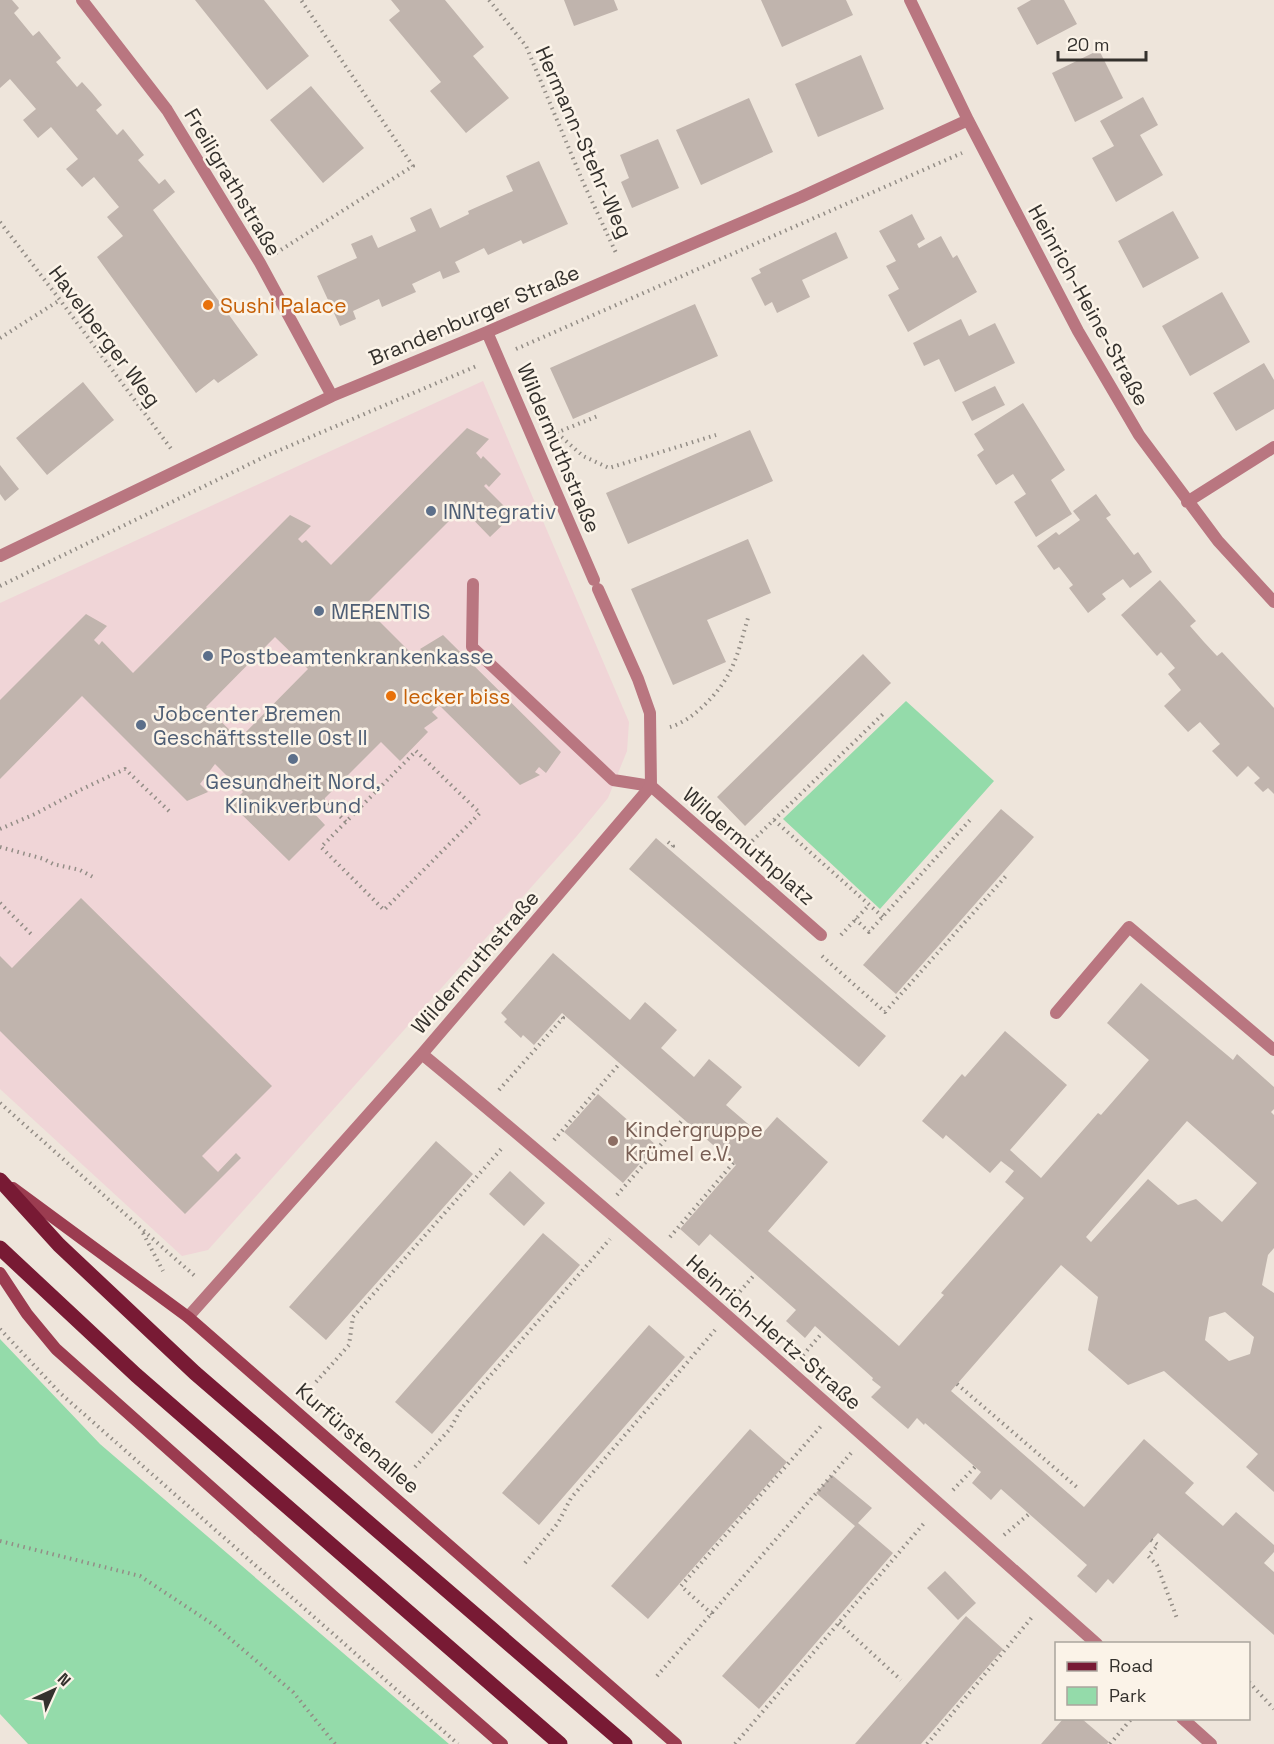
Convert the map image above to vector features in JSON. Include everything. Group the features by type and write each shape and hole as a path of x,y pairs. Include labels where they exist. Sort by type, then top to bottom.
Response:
{"main road":[{"name":"Kurfürstenallee","path":"0,1179 188,1317 676,1744"},
{"name":"Kurfürstenallee","path":"0,1179 59,1245 195,1373 625,1744"},
{"path":"0,1248 136,1374 560,1744"},
{"path":"0,1274 27,1314 56,1349 324,1589 502,1744"}],"street":[{"name":"Freiligrathstraße","path":"82,0 167,110 260,263 332,396"},
{"name":"Heinrich-Heine-Straße","path":"910,0 968,120 1078,331 1138,435 1218,541 1274,602"},
{"name":"Brandenburger Straße","path":"0,556 332,396 801,197 968,120"},
{"name":"Wildermuthstraße","path":"188,1317 422,1054 651,786 650,713 638,679 487,332"},
{"path":"1187,502 1274,447"},
{"path":"473,585 472,647 613,780 651,786"},
{"name":"Wildermuthplatz","path":"651,786 821,935"},
{"path":"1056,1013 1129,927 1274,1050"},
{"name":"Heinrich-Hertz-Straße","path":"422,1054 725,1314 1095,1642"},
{"path":"1183,1720 1211,1744"}],"path":[{"path":"260,263 413,166 301,0"},
{"name":"Hermann-Stehr-Weg","path":"489,0 526,46 625,272"},
{"name":"Havelberger Weg","path":"0,222 185,468"},
{"path":"0,338 60,300"},
{"path":"536,442 600,415"},
{"path":"557,433 569,446 609,468 716,435"},
{"path":"651,730 673,726 689,717 709,700 728,675 748,618"},
{"path":"734,858 883,714"},
{"path":"416,751 480,813 384,910 321,848 346,822 416,751"},
{"path":"0,829 125,769 169,811"},
{"path":"323,800 346,822"},
{"name":"Wildermuthplatz","path":"774,820 882,917"},
{"path":"855,919 869,932 970,820"},
{"path":"668,842 673,846 670,850"},
{"path":"0,847 44,859 52,864 80,870 93,877"},
{"path":"822,956 885,1012 1006,876"},
{"path":"0,903 33,936"},
{"path":"484,1106 563,1018 560,1015"},
{"path":"541,1155 620,1063"},
{"path":"0,1103 211,1290"},
{"path":"605,1210 684,1119"},
{"path":"316,1382 349,1345 353,1317 516,1133"},
{"path":"655,1254 734,1162"},
{"path":"415,1467 450,1429 461,1409 622,1225"},
{"path":"525,1563 558,1523 571,1498 756,1274"},
{"path":"0,1329 60,1393 458,1744"},
{"path":"789,1371 822,1333"},
{"path":"957,1384 1079,1489"},
{"path":"712,1614 681,1586 834,1410"},
{"path":"657,1676 865,1437"},
{"path":"735,1744 940,1504 975,1467"},
{"path":"989,1548 1029,1514"},
{"path":"1152,1540 1158,1545 1148,1556 1157,1565 1178,1621"},
{"path":"0,1541 140,1576 214,1625 293,1692 335,1744"},
{"path":"927,1744 1047,1600"},
{"path":"839,1623 901,1680"},
{"path":"1250,1683 1274,1709"},
{"path":"1110,1744 1131,1720"}],"shaded area":[{"path":"483,381 629,722 627,751 608,798 576,837 208,1250 182,1256 0,1089 0,603"}],"green space":[{"path":"906,701 994,781 880,909 783,819"},
{"path":"0,1339 100,1444 449,1744 28,1744 0,1714"}],"building":[{"path":"0,0 12,0 19,8 14,13 33,36 39,31 61,58 56,62 77,87 82,82 102,105 96,110 117,135 123,129 144,155 138,160 159,184 165,179 175,192 153,210 258,355 218,383 214,379 196,393 97,257 123,236 107,217 119,207 94,177 82,187 66,169 78,159 51,127 38,138 23,120 36,109 10,79 0,88"},
{"path":"195,0 264,0 309,56 267,90"},
{"path":"391,0 445,0 484,47 473,56 509,98 466,133 430,91 441,82 389,20 400,11"},
{"path":"564,0 614,0 618,10 574,26"},
{"path":"761,0 846,0 853,15 782,47"},
{"path":"1031,0 1064,0 1077,24 1037,45 1017,8"},
{"path":"1099,50 1123,98 1075,122 1052,73"},
{"path":"861,55 884,109 818,137 795,84"},
{"path":"311,86 364,148 323,183 270,120"},
{"path":"1143,97 1158,125 1140,135 1163,175 1116,202 1092,158 1114,146 1100,121"},
{"path":"749,98 773,152 701,185 676,130"},
{"path":"658,139 679,188 632,208 621,182 629,178 620,155"},
{"path":"539,161 568,224 523,244 521,240 488,255 484,248 455,262 460,272 443,279 440,271 412,284 416,292 382,307 379,299 353,311 356,319 340,326 317,276 357,258 351,244 372,235 378,248 416,231 410,218 431,208 440,228 469,214 468,211 513,191 506,176"},
{"path":"1173,211 1199,258 1143,288 1118,241"},
{"path":"912,214 925,239 917,244 919,248 941,236 953,258 957,255 977,292 908,332 888,295 899,289 886,266 896,261 879,231"},
{"path":"836,232 848,258 802,280 810,297 777,313 772,302 765,306 751,278 761,273 759,269"},
{"path":"1222,292 1250,342 1190,376 1162,326"},
{"path":"695,304 718,356 573,419 550,368"},
{"path":"961,319 969,336 995,323 1015,363 955,392 939,359 924,366 913,343"},
{"path":"1264,363 1274,380 1274,409 1236,431 1213,393"},
{"path":"83,382 114,420 47,475 16,438"},
{"path":"995,386 1005,405 972,421 962,402"},
{"path":"1023,403 1065,470 1051,480 1072,514 1036,537 1014,502 1026,494 1013,474 996,485 977,455 984,450 974,434"},
{"path":"467,428 489,439 476,453 481,459 483,456 501,474 489,487 486,484 484,486 513,515 490,537 462,508 364,606 416,658 423,652 420,649 443,635 561,752 546,773 539,767 535,772 540,775 520,785 439,705 432,712 438,718 424,728 428,732 400,761 381,742 312,811 325,825 289,861 231,804 243,792 215,764 200,784 208,792 187,801 82,696 0,779 0,700 86,614 107,626 94,640 99,645 102,641 133,673 290,515 311,526 298,539 302,543 306,540 331,565","holes":["275,637 308,669 239,739 206,707"]},
{"path":"750,430 773,481 628,544 606,493"},
{"path":"0,465 19,489 5,501 0,494"},
{"path":"1096,494 1111,515 1106,518 1134,555 1138,552 1152,572 1130,588 1123,579 1102,594 1106,599 1088,613 1069,588 1073,585 1059,567 1054,570 1037,546 1056,532 1059,535 1080,520 1073,511"},
{"path":"748,539 771,593 707,620 726,662 673,685 631,589"},
{"path":"1160,580 1196,621 1190,626 1204,642 1217,656 1222,652 1274,708 1274,794 1268,788 1263,792 1254,783 1260,778 1248,766 1237,777 1212,751 1220,744 1200,722 1188,732 1164,706 1181,690 1168,674 1175,668 1161,652 1157,656 1121,615"},
{"path":"863,654 891,683 745,826 717,797"},
{"path":"1001,809 1034,837 896,994 863,965"},
{"path":"656,838 886,1036 859,1067 629,869"},
{"path":"81,898 272,1086 202,1156 218,1172 236,1153 241,1158 185,1214 0,1031 0,956 12,968"},
{"path":"553,953 630,1020 645,1002 677,1030 661,1048 694,1077 709,1059 742,1087 726,1105 761,1135 777,1117 828,1162 768,1231 899,1346 944,1295 941,1293 1024,1198 1005,1182 1014,1171 1001,1161 990,1173 946,1135 943,1139 922,1121 962,1074 965,1077 1005,1031 1067,1085 1010,1150 1041,1178 1098,1113 1101,1115 1149,1060 1107,1023 1141,983 1233,1060 1237,1054 1274,1087 1274,1109 1271,1112 1274,1115 1274,1248 1268,1255 1262,1285 1274,1293 1274,1492 1246,1467 1258,1454 1164,1371 1128,1385 1088,1350 1098,1297 1061,1265 951,1391 1084,1507 1144,1439 1194,1483 1185,1493 1223,1526 1236,1512 1274,1545 1274,1552 1264,1563 1274,1572 1274,1635 1158,1533 1113,1584 1108,1579 1096,1593 1077,1576 1087,1565 1001,1489 991,1500 972,1483 981,1472 925,1423 924,1425 917,1418 908,1429 871,1397 881,1387 872,1380 873,1378 815,1326 805,1338 786,1321 796,1310 710,1234 699,1246 680,1229 736,1165 562,1013 534,1045 523,1035 521,1038 504,1022 507,1019 501,1013","holes":["1187,1121 1257,1183 1222,1222 1196,1199 1178,1205 1148,1179 1091,1242 1086,1237","1225,1312 1254,1337 1250,1354 1229,1361 1205,1340 1209,1317"]},
{"name":"Kindergruppe Krümel e.V.","path":"598,1094 656,1145 623,1183 564,1132"},
{"path":"436,1141 473,1174 326,1340 289,1307"},
{"path":"510,1171 545,1203 524,1226 489,1194"},
{"path":"543,1233 580,1265 432,1434 395,1402"},
{"path":"649,1325 685,1357 539,1525 502,1493"},
{"path":"750,1429 787,1462 648,1619 611,1586"},
{"path":"832,1475 872,1508 858,1523 893,1553 759,1709 722,1676 855,1526 816,1493"},
{"path":"945,1571 976,1603 958,1620 927,1588"},
{"path":"966,1616 1003,1649 921,1744 855,1744"},
{"path":"1062,1720 1083,1720 1109,1742 1107,1744 1041,1744"}],"place":[{"name":"Sushi Palace","path":"208,305"},
{"name":"INNtegrativ","path":"431,511"},
{"name":"MERENTIS","path":"319,611"},
{"name":"Postbeamtenkrankenkasse","path":"208,656"},
{"name":"lecker biss","path":"391,696"},
{"name":"Jobcenter Bremen Geschäftsstelle Ost II","path":"141,725"},
{"name":"Gesundheit Nord, Klinikverbund","path":"293,759"},
{"name":"Kindergruppe Krümel e.V.","path":"613,1141"}]}
